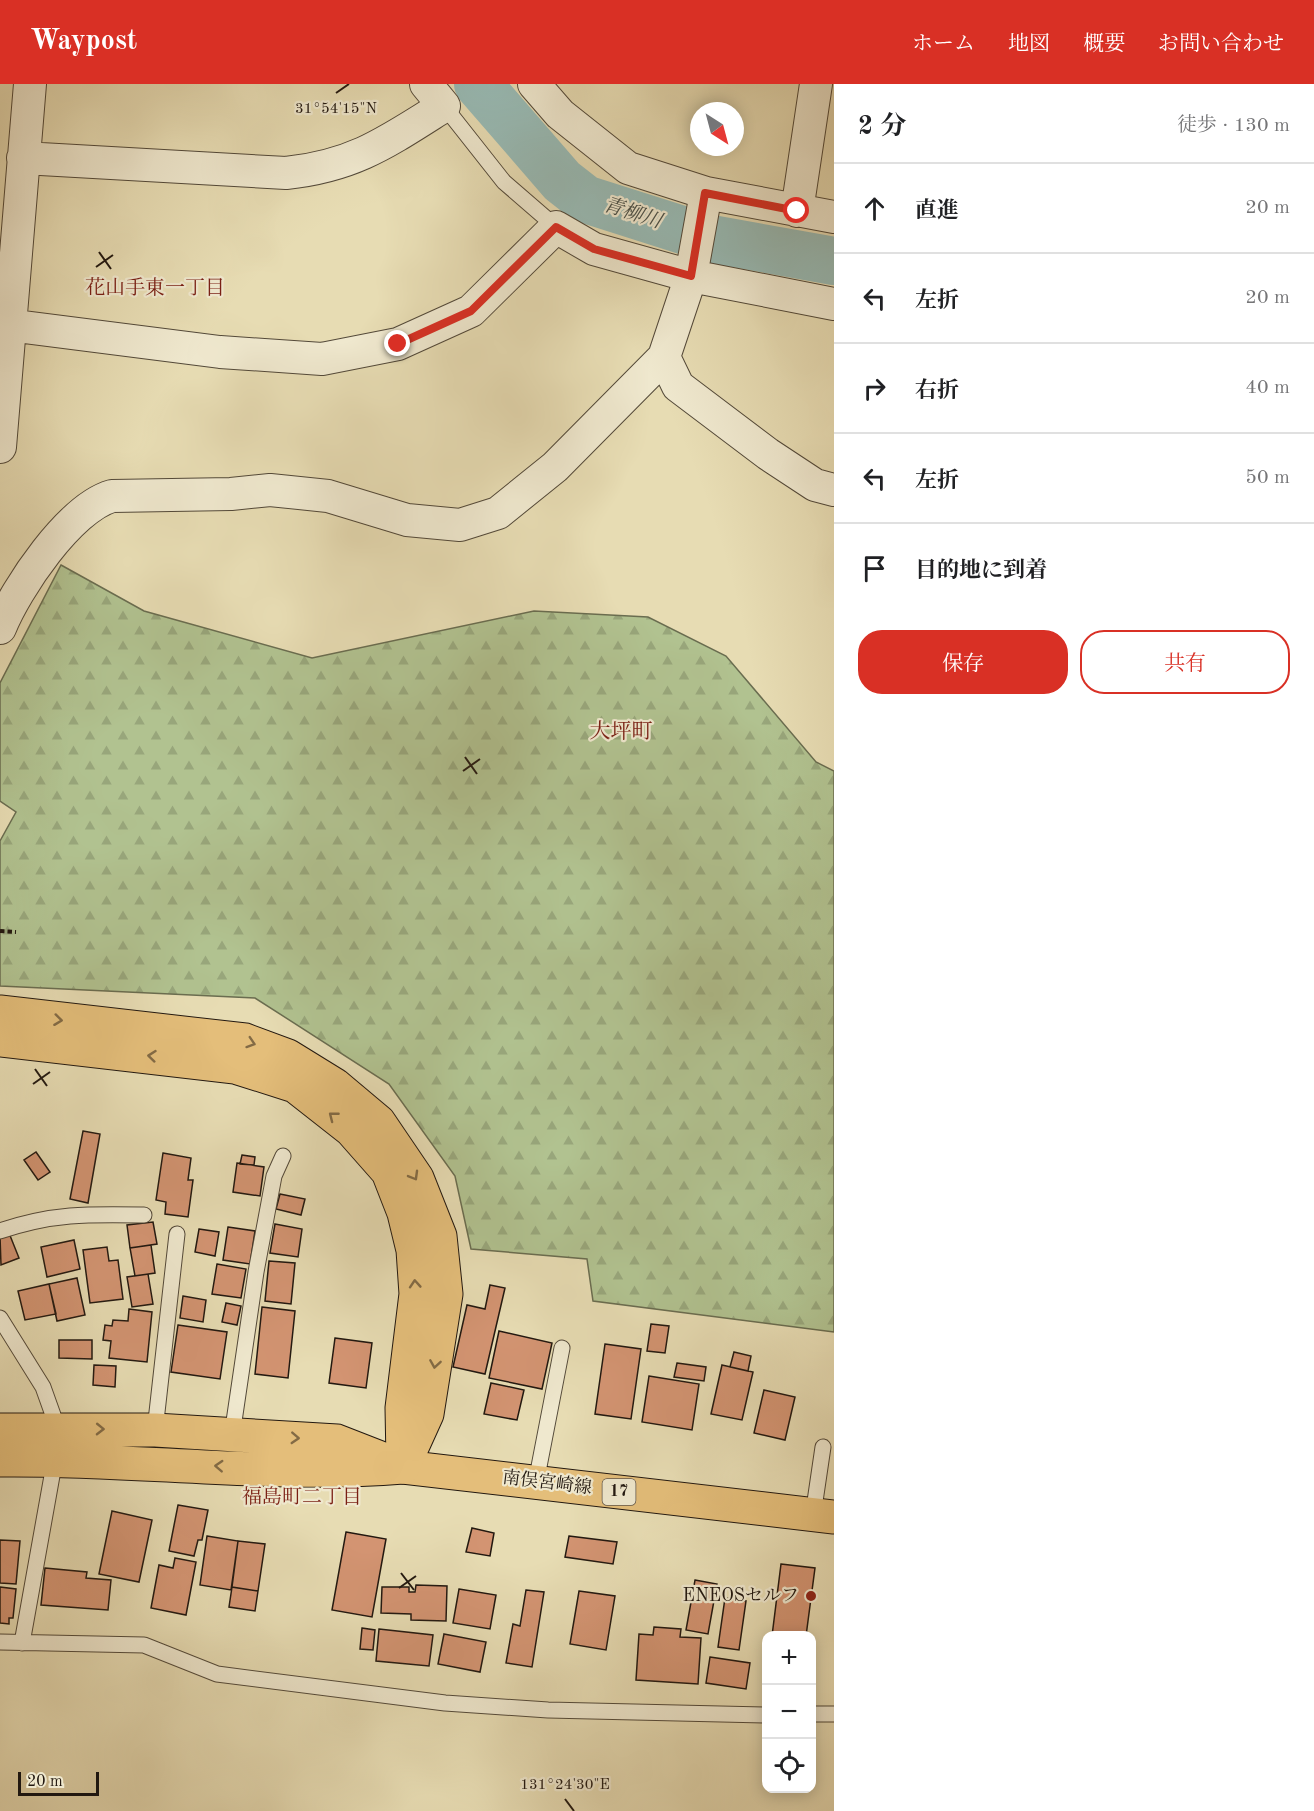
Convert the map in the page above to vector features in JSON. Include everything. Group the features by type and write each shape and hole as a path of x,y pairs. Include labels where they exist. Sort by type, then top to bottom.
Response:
{"main road":[{"path":"0,1012 245,1040 288,1056 335,1085 379,1122 417,1178 440,1236 446,1294 427,1414 403,1467"},
{"path":"0,1040 235,1067 296,1086 351,1130 388,1172 404,1213 413,1250 416,1293 402,1408 403,1467"},
{"name":"南俣宮崎線","path":"0,1430 55,1434 339,1472 403,1467 824,1516"},
{"name":"南俣宮崎線","path":"0,1460 55,1434 155,1430 337,1441 403,1467"}],"street":[{"path":"0,447 8,325 30,84"},
{"path":"534,84 560,114 628,168 705,193 834,218"},
{"path":"797,211 816,84"},
{"path":"23,158 286,173 320,170 370,152 435,95"},
{"path":"3,605 73,518 99,500 112,496 231,494 270,490 328,496 407,520 460,525 480,521 498,513 555,467 664,357 691,276 705,193"},
{"path":"8,325 220,352 322,359 398,344 471,311 556,227 594,249 691,276 834,304"},
{"path":"664,357 678,386 768,454 815,485 834,490"}],"lane":[{"path":"435,95 504,182 556,227"},
{"path":"232,1435 256,1272 274,1176 283,1156"},
{"path":"0,1231 33,1220 69,1214 144,1215"},
{"path":"155,1430 177,1234"},
{"path":"0,1318 43,1388 55,1434 22,1642"},
{"path":"536,1482 562,1348"},
{"path":"824,1447 824,1516"},
{"path":"0,1642 144,1645 218,1674 445,1703 548,1710 762,1715"},
{"path":"816,1714 834,1714"}],"path":[{"path":"0,931 16,932"}],"green space":[{"path":"61,565 144,611 312,658 534,611 648,617 726,656 816,762 834,771 834,1332 593,1301 587,1259 471,1249 455,1176 389,1084 255,998 0,986 0,841 16,812 0,801 0,683"}],"building":[{"path":"83,1131 100,1134 88,1203 70,1199"},
{"path":"36,1152 50,1172 38,1180 24,1160"},
{"path":"163,1153 191,1158 188,1180 193,1180 188,1217 165,1214 166,1202 156,1200"},
{"path":"242,1155 255,1157 254,1165 240,1164"},
{"path":"237,1163 264,1167 260,1196 233,1192"},
{"path":"280,1194 305,1199 301,1215 276,1209"},
{"path":"153,1222 157,1244 130,1248 127,1225"},
{"path":"275,1224 302,1229 298,1257 270,1253"},
{"path":"228,1227 255,1231 250,1264 223,1260"},
{"path":"199,1229 219,1232 215,1256 195,1252"},
{"path":"9,1233 19,1258 1,1265 0,1236"},
{"path":"74,1240 80,1269 47,1277 41,1247"},
{"path":"151,1245 155,1273 135,1276 130,1248"},
{"path":"107,1247 109,1261 118,1260 123,1299 90,1303 83,1250"},
{"path":"269,1261 295,1263 291,1304 265,1301"},
{"path":"217,1264 246,1269 241,1298 212,1294"},
{"path":"148,1274 153,1304 132,1307 127,1277"},
{"path":"77,1278 85,1315 57,1321 49,1284"},
{"path":"49,1284 56,1314 25,1320 18,1291"},
{"path":"490,1285 505,1288 485,1374 453,1367 467,1305 485,1309"},
{"path":"183,1296 206,1300 203,1322 180,1318"},
{"path":"226,1303 241,1306 237,1325 222,1322"},
{"path":"262,1307 295,1311 288,1378 255,1374"},
{"path":"129,1309 152,1312 147,1362 109,1358 111,1341 103,1340 105,1325 112,1326 113,1320 128,1321"},
{"path":"651,1324 669,1326 665,1353 647,1351"},
{"path":"178,1325 227,1332 220,1379 171,1372"},
{"path":"499,1331 552,1343 542,1389 489,1378"},
{"path":"335,1338 372,1343 366,1388 329,1383"},
{"path":"59,1340 92,1340 92,1359 59,1358"},
{"path":"605,1344 641,1349 631,1419 595,1414"},
{"path":"734,1352 751,1356 748,1371 730,1367"},
{"path":"677,1363 706,1367 704,1381 674,1377"},
{"path":"94,1365 116,1366 115,1387 93,1385"},
{"path":"722,1365 753,1372 742,1420 711,1414"},
{"path":"649,1376 699,1384 692,1430 642,1422"},
{"path":"491,1383 524,1390 517,1420 484,1414"},
{"path":"764,1390 795,1397 785,1440 754,1433"},
{"path":"178,1505 208,1510 202,1540 198,1540 194,1556 169,1551"},
{"path":"112,1511 152,1520 139,1582 99,1574"},
{"path":"472,1528 494,1533 490,1556 466,1552"},
{"path":"346,1532 386,1539 372,1617 332,1610"},
{"path":"207,1536 238,1541 231,1590 200,1585"},
{"path":"569,1536 617,1542 613,1564 565,1557"},
{"path":"0,1540 20,1541 16,1584 0,1583"},
{"path":"238,1541 265,1544 258,1591 232,1587"},
{"path":"175,1558 196,1562 186,1615 151,1608 159,1565 173,1568"},
{"path":"781,1564 815,1568 807,1631 773,1631"},
{"path":"45,1568 87,1572 86,1578 111,1580 108,1610 41,1605"},
{"path":"695,1580 717,1584 708,1634 686,1630"},
{"path":"416,1585 447,1586 446,1621 411,1620 411,1614 381,1613 382,1587 409,1587 409,1592 415,1592"},
{"path":"0,1587 16,1589 13,1618 9,1618 9,1624 0,1623"},
{"path":"232,1587 258,1591 255,1611 229,1607"},
{"path":"459,1589 496,1595 490,1629 453,1623"},
{"path":"526,1590 544,1592 532,1667 506,1663 513,1624 520,1626"},
{"path":"579,1591 615,1596 606,1650 570,1644"},
{"path":"725,1598 746,1601 739,1650 718,1647"},
{"path":"654,1627 681,1629 680,1637 701,1638 698,1684 636,1680 639,1634 653,1635"},
{"path":"362,1628 375,1630 373,1650 360,1649"},
{"path":"379,1629 433,1635 429,1666 376,1661"},
{"path":"444,1634 486,1642 480,1672 438,1664"},
{"path":"710,1657 750,1663 746,1689 706,1683"}],"waterway":[{"name":"青柳川","path":"478,84 562,181 585,199 711,239 834,261"}],"place":[{"name":"ENEOSセルフ","path":"811,1596"}],"district":[{"name":"花山手東一丁目","path":"155,289"},
{"name":"大坪町","path":"621,732"},
{"name":"福島町二丁目","path":"302,1498"}],"route":[{"path":"398,344 471,311 556,227 594,249 691,276 705,193 797,211"}]}
